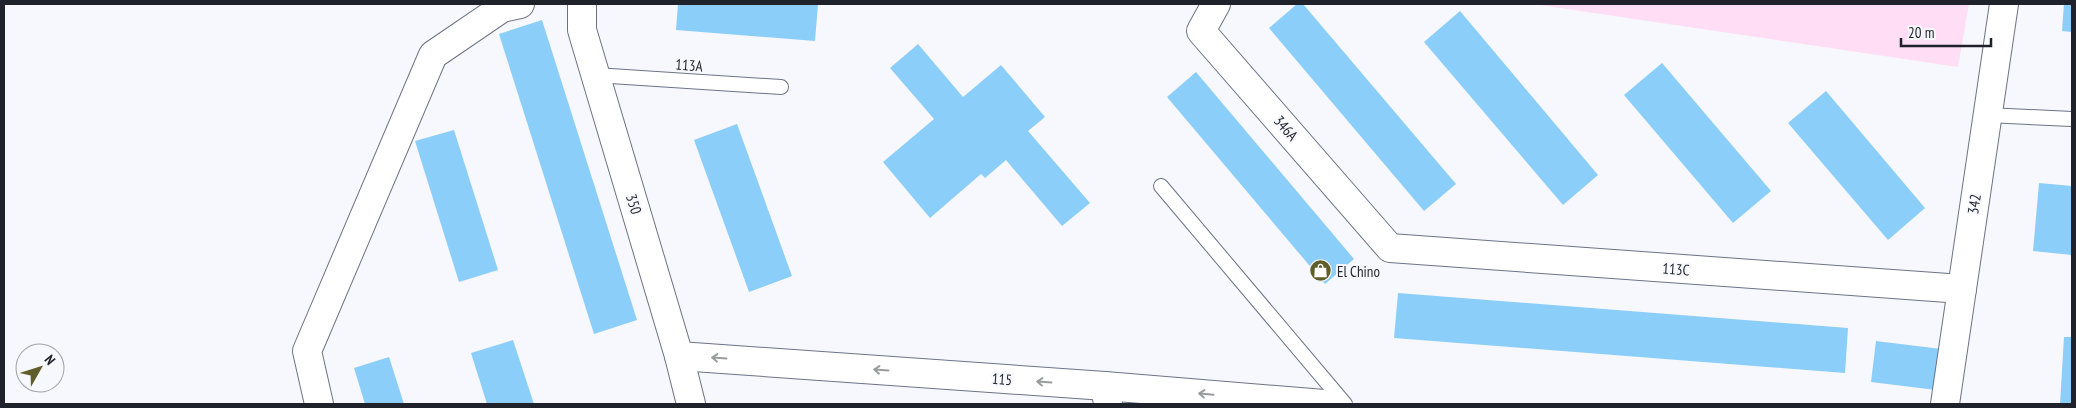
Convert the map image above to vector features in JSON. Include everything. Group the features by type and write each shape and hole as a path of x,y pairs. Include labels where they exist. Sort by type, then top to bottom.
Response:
{"street":[{"path":"320,404 307,351 432,55 502,8 520,4"},
{"name":"350","path":"582,4 582,30 679,356 691,404"},
{"name":"346A","path":"1216,4 1201,31 1390,248"},
{"name":"342","path":"1945,404 2004,4"},
{"name":"113C","path":"1390,248 1962,289"},
{"name":"115","path":"679,356 1106,395 1324,404"}],"lane":[{"name":"113A","path":"595,75 782,88"},
{"path":"1987,115 2072,119"},
{"path":"1161,186 1345,404"}],"shaded area":[{"path":"1533,4 1969,4 1958,67"}],"building":[{"path":"678,4 818,4 815,41 676,30"},
{"path":"1297,4 1303,4 1456,184 1424,211 1269,28"},
{"path":"2064,4 2072,4 2072,32 2062,31"},
{"path":"1460,11 1598,175 1563,205 1424,42"},
{"path":"542,20 637,320 594,334 499,34"},
{"path":"918,44 963,97 1001,65 1045,117 1028,131 1090,203 1062,226 1006,160 985,178 981,174 930,218 883,162 934,119 890,68"},
{"path":"1662,63 1771,191 1733,223 1624,95"},
{"path":"1196,72 1354,259 1325,284 1167,97"},
{"path":"1826,91 1925,208 1888,240 1788,123"},
{"path":"737,124 792,276 749,292 694,140"},
{"path":"454,130 498,270 459,282 415,141"},
{"path":"2039,183 2072,186 2072,255 2033,251"},
{"path":"1398,293 1848,328 1845,373 1394,338"},
{"path":"2064,337 2072,337 2072,404 2060,404"},
{"path":"513,340 534,404 487,404 471,353"},
{"path":"1876,341 1941,349 1936,390 1871,382"},
{"path":"389,357 404,404 365,404 354,368"}],"place":[{"name":"El Chino","path":"1321,271"}]}
